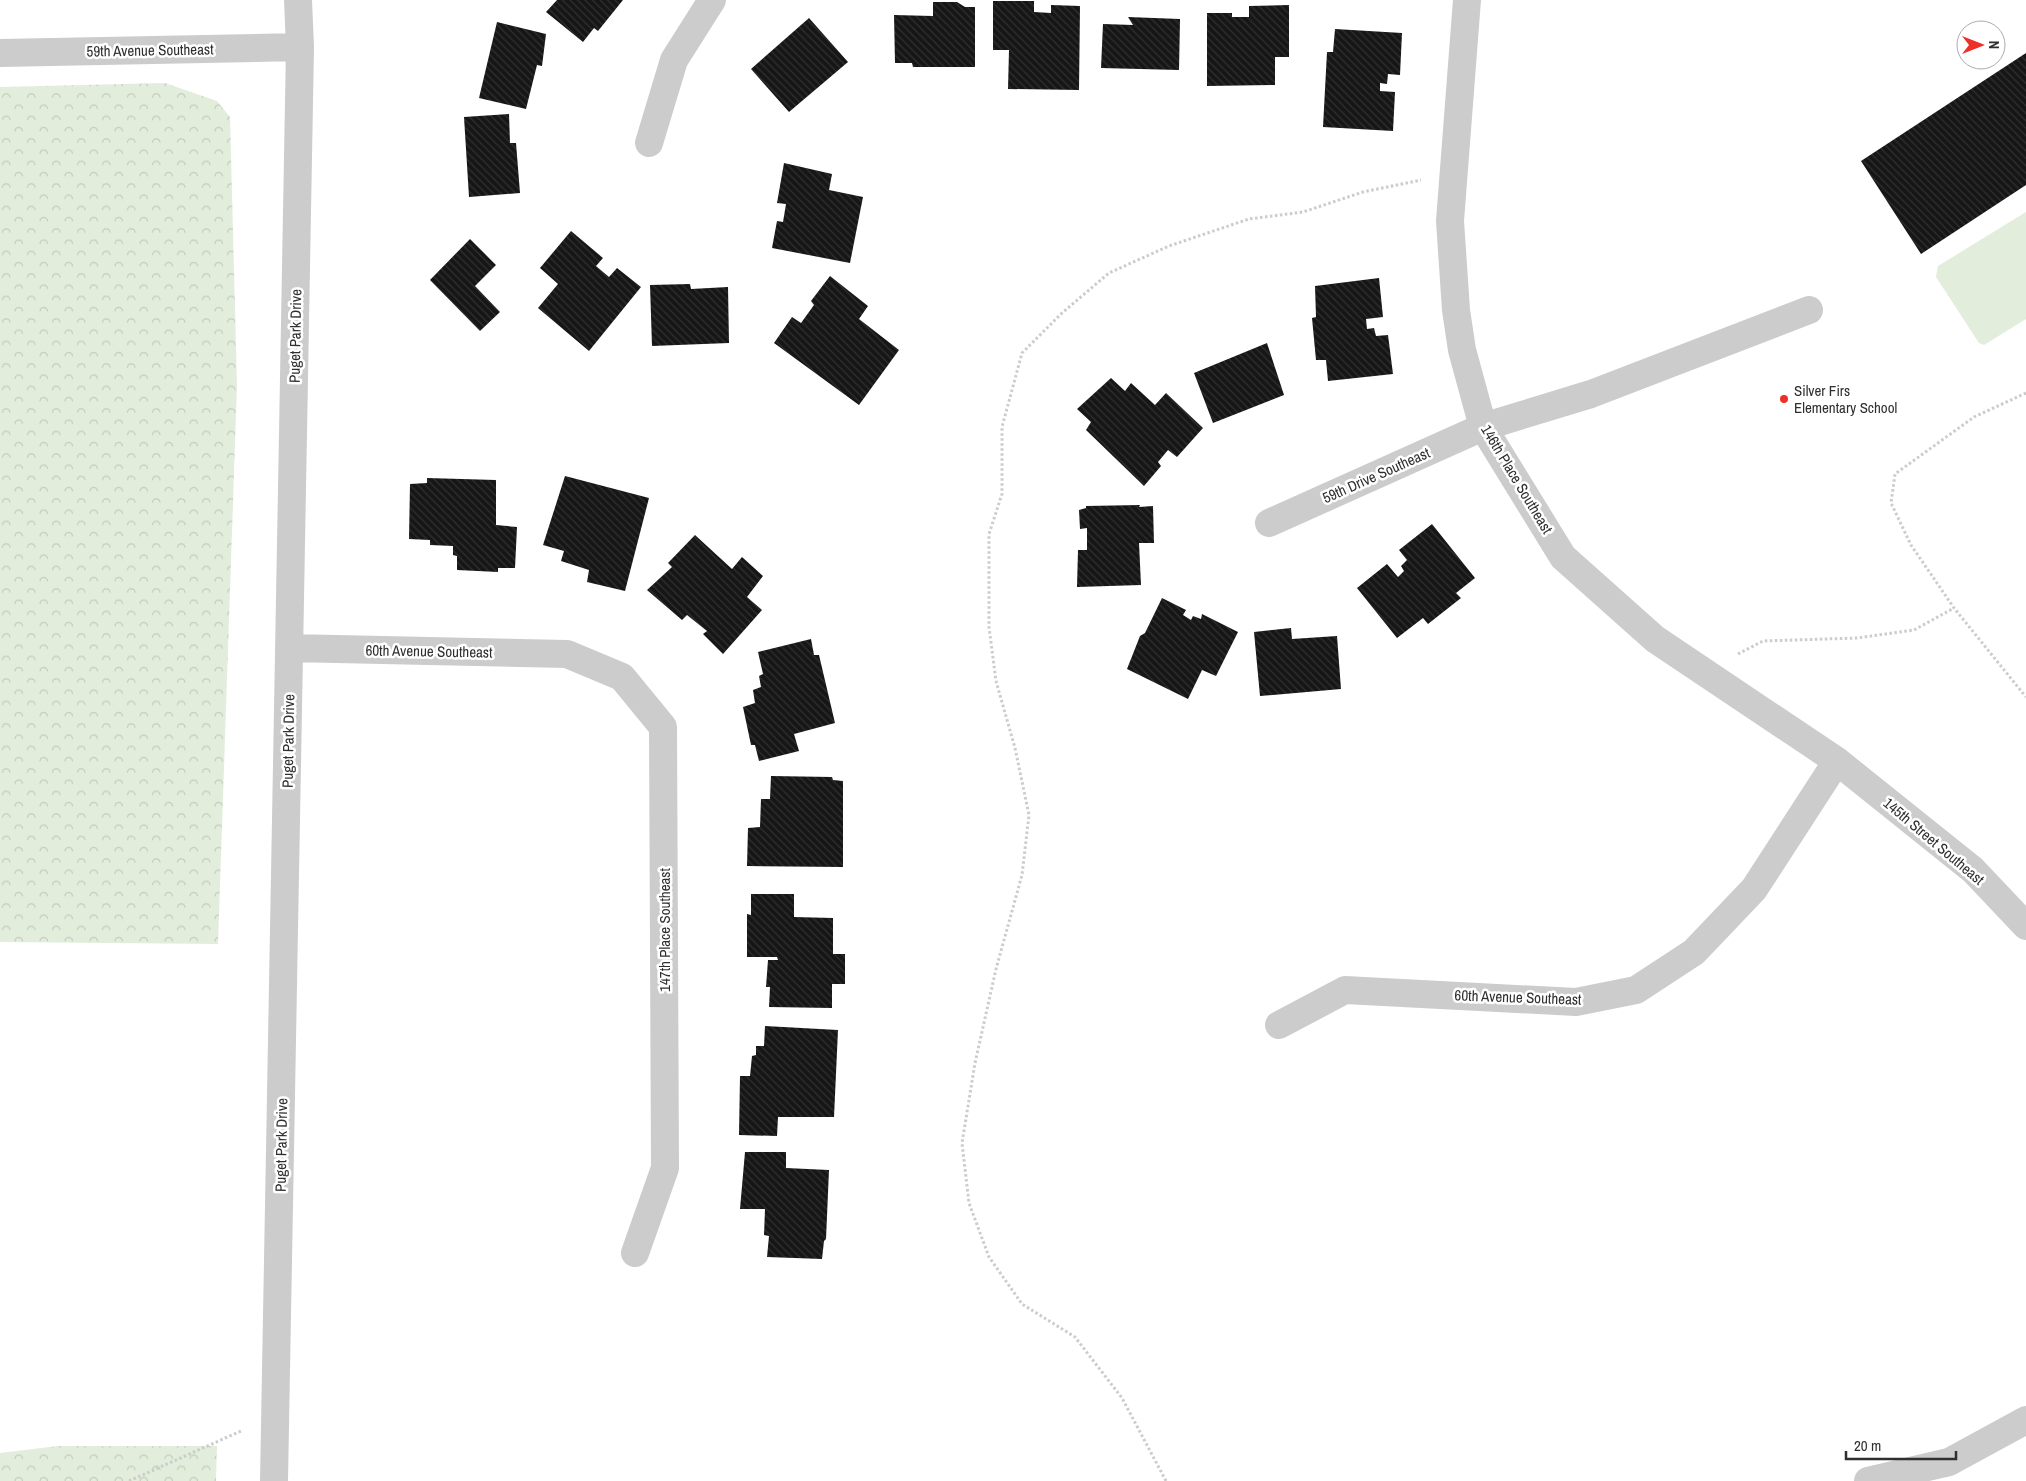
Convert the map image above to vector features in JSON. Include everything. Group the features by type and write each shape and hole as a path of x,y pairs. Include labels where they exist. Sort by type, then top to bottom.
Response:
{"street":[{"name":"Puget Park Drive","path":"274,1481 300,47 298,0"},
{"path":"649,143 674,60 712,0"},
{"name":"146th Place Southeast","path":"1467,0 1450,222 1456,310 1462,350 1483,427 1563,557 1655,639 1838,761"},
{"name":"59th Avenue Southeast","path":"0,53 300,47"},
{"name":"59th Drive Southeast","path":"1269,523 1483,427 1592,394 1809,310"},
{"name":"60th Avenue Southeast","path":"290,648 567,654"},
{"name":"147th Place Southeast","path":"567,654 622,677 663,727 665,1168 635,1253"},
{"name":"60th Avenue Southeast","path":"1279,1025 1345,990 1576,1002 1636,990 1694,952 1754,889 1838,761"},
{"name":"145th Street Southeast","path":"1838,761 1973,870 2026,926"},
{"path":"1868,1481 1955,1472 2026,1420"}],"path":[{"path":"1166,1481 1122,1398 1075,1337 1022,1304 989,1257 969,1203 962,1143 975,1063 994,978 1022,875 1029,815 1015,748 996,681 989,627 989,534 1002,494 1002,427 1022,353 1062,313 1109,273 1169,246 1249,219 1303,212 1363,192 1454,173"},
{"path":"2026,393 1974,417 1895,474 1891,504 1912,546 1954,608 2026,697"},
{"path":"1704,672 1763,641 1857,638 1914,630 1954,608"},
{"path":"129,1481 276,1415"}],"green space":[{"path":"165,83 217,101 230,117 237,385 218,944 0,942 0,87"},
{"path":"2026,212 2026,319 1984,345 1979,343 1936,277 1938,266"},
{"path":"58,1446 217,1446 216,1481 0,1481 0,1453"}],"building":[{"path":"557,0 623,0 598,31 594,28 583,42 546,12"},
{"path":"993,1 1034,1 1034,12 1051,13 1051,5 1080,6 1079,90 1008,89 1009,50 993,50"},
{"path":"933,2 957,2 965,7 975,7 975,67 913,67 912,63 895,63 894,15 933,16"},
{"path":"1289,5 1289,57 1275,57 1275,85 1207,86 1207,13 1232,13 1232,17 1249,17 1249,6"},
{"path":"1128,17 1180,19 1179,70 1101,68 1103,24 1133,25"},
{"path":"809,18 848,62 789,112 751,69"},
{"path":"497,22 546,34 542,66 537,65 526,109 479,98"},
{"path":"1335,29 1402,33 1400,75 1388,74 1387,84 1380,83 1380,91 1395,92 1393,131 1323,127 1327,52 1333,52"},
{"path":"2026,53 2026,185 1921,254 1861,161 2000,70 2006,70 2006,66"},
{"path":"509,114 510,143 516,143 520,193 469,197 464,117"},
{"path":"784,163 832,174 829,190 863,197 850,263 772,248 777,221 783,222 786,204 777,203"},
{"path":"571,231 603,258 596,266 609,277 617,268 641,287 589,351 538,308 558,284 540,268"},
{"path":"470,239 496,265 475,286 500,312 480,331 430,280"},
{"path":"830,276 868,306 859,319 899,350 859,405 774,343 792,317 801,323 814,305 811,301"},
{"path":"1379,278 1383,317 1366,319 1367,329 1374,328 1376,336 1388,335 1393,374 1328,381 1326,360 1316,360 1312,318 1316,317 1315,286"},
{"path":"690,284 691,289 728,287 729,343 652,346 650,285"},
{"path":"1267,343 1284,395 1213,423 1194,373"},
{"path":"1111,378 1125,391 1131,383 1155,405 1166,393 1203,428 1177,457 1168,450 1158,462 1161,466 1144,486 1086,430 1091,422 1077,409"},
{"path":"565,476 649,498 625,591 587,582 589,570 561,561 564,551 543,545"},
{"path":"427,478 496,480 496,525 517,527 515,568 498,568 498,572 457,570 457,556 453,555 453,546 430,545 430,540 409,539 410,484 427,483"},
{"path":"1140,505 1139,507 1153,506 1154,543 1139,543 1141,585 1077,587 1078,550 1087,550 1087,528 1080,529 1079,510 1086,508 1086,506"},
{"path":"1432,524 1475,578 1456,593 1461,598 1428,624 1423,618 1397,638 1357,588 1387,564 1398,577 1404,571 1401,566 1407,560 1399,550"},
{"path":"695,535 732,569 742,557 763,576 747,597 762,610 723,654 703,634 707,631 687,615 682,620 647,590 672,567 668,563"},
{"path":"1162,598 1186,610 1183,615 1191,620 1193,616 1201,619 1202,614 1238,632 1216,676 1202,670 1188,699 1127,669 1140,636 1145,633"},
{"path":"1291,628 1292,639 1337,636 1341,689 1260,696 1254,632"},
{"path":"811,639 814,655 819,655 835,723 794,734 799,751 759,761 755,745 751,745 743,707 755,703 753,690 761,687 759,676 763,674 758,652"},
{"path":"771,776 832,777 833,780 843,781 843,867 747,866 748,828 760,827 761,799 770,799"},
{"path":"751,894 794,894 794,917 833,918 833,954 845,954 845,984 832,984 832,1008 769,1007 770,987 766,987 768,960 778,960 777,957 747,957 747,914 751,915"},
{"path":"765,1026 838,1030 834,1117 778,1117 777,1136 739,1135 740,1076 750,1076 752,1056 756,1055 756,1046 764,1046"},
{"path":"745,1152 786,1152 786,1168 829,1170 826,1239 824,1241 822,1259 767,1257 769,1236 764,1235 765,1209 740,1209"}],"place":[{"name":"Silver Firs Elementary School","path":"1784,399"}]}
